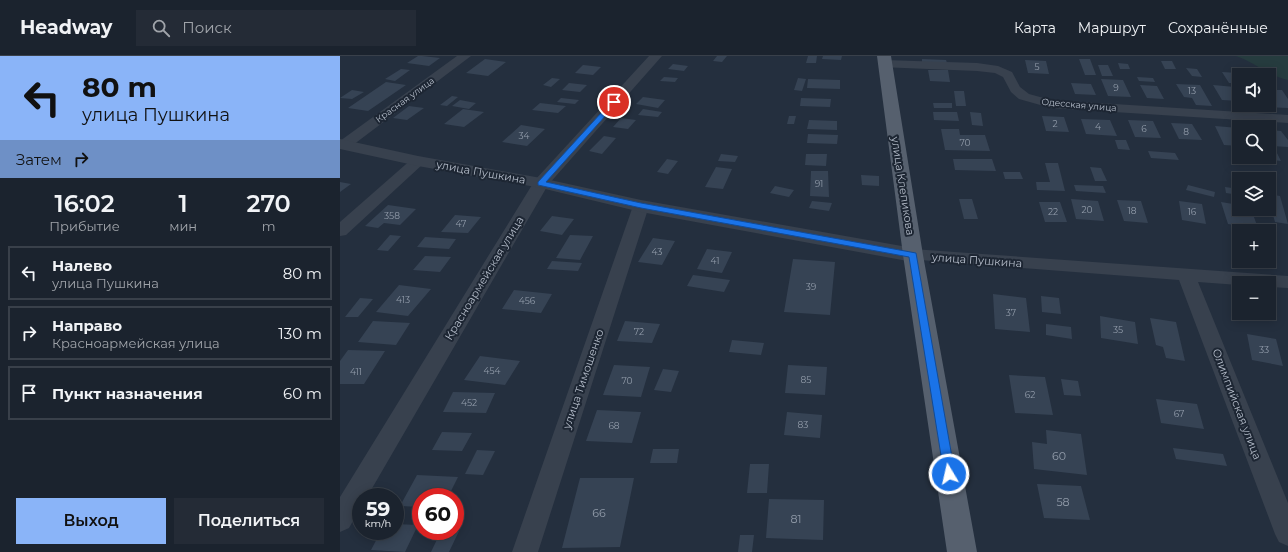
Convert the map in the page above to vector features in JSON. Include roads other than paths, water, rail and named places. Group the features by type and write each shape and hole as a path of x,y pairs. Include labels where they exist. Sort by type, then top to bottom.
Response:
{"main road":[{"name":"улица Клепикова","path":"884,60 913,255 962,552"}],"street":[{"name":"Красная улица","path":"342,144 465,56"},
{"name":"Красноармейская улица","path":"340,520 541,183 656,56"},
{"name":"Одесская улица","path":"884,60 998,70 1008,75 1013,87 1026,99 1050,104 1288,118"},
{"name":"улица Пушкина","path":"342,144 418,161 541,183 641,206 913,255 1288,282"},
{"path":"340,231 418,161"},
{"name":"улица Тимошенко","path":"525,552 641,206"},
{"name":"Олимпийская улица","path":"1186,274 1288,534"}]}
